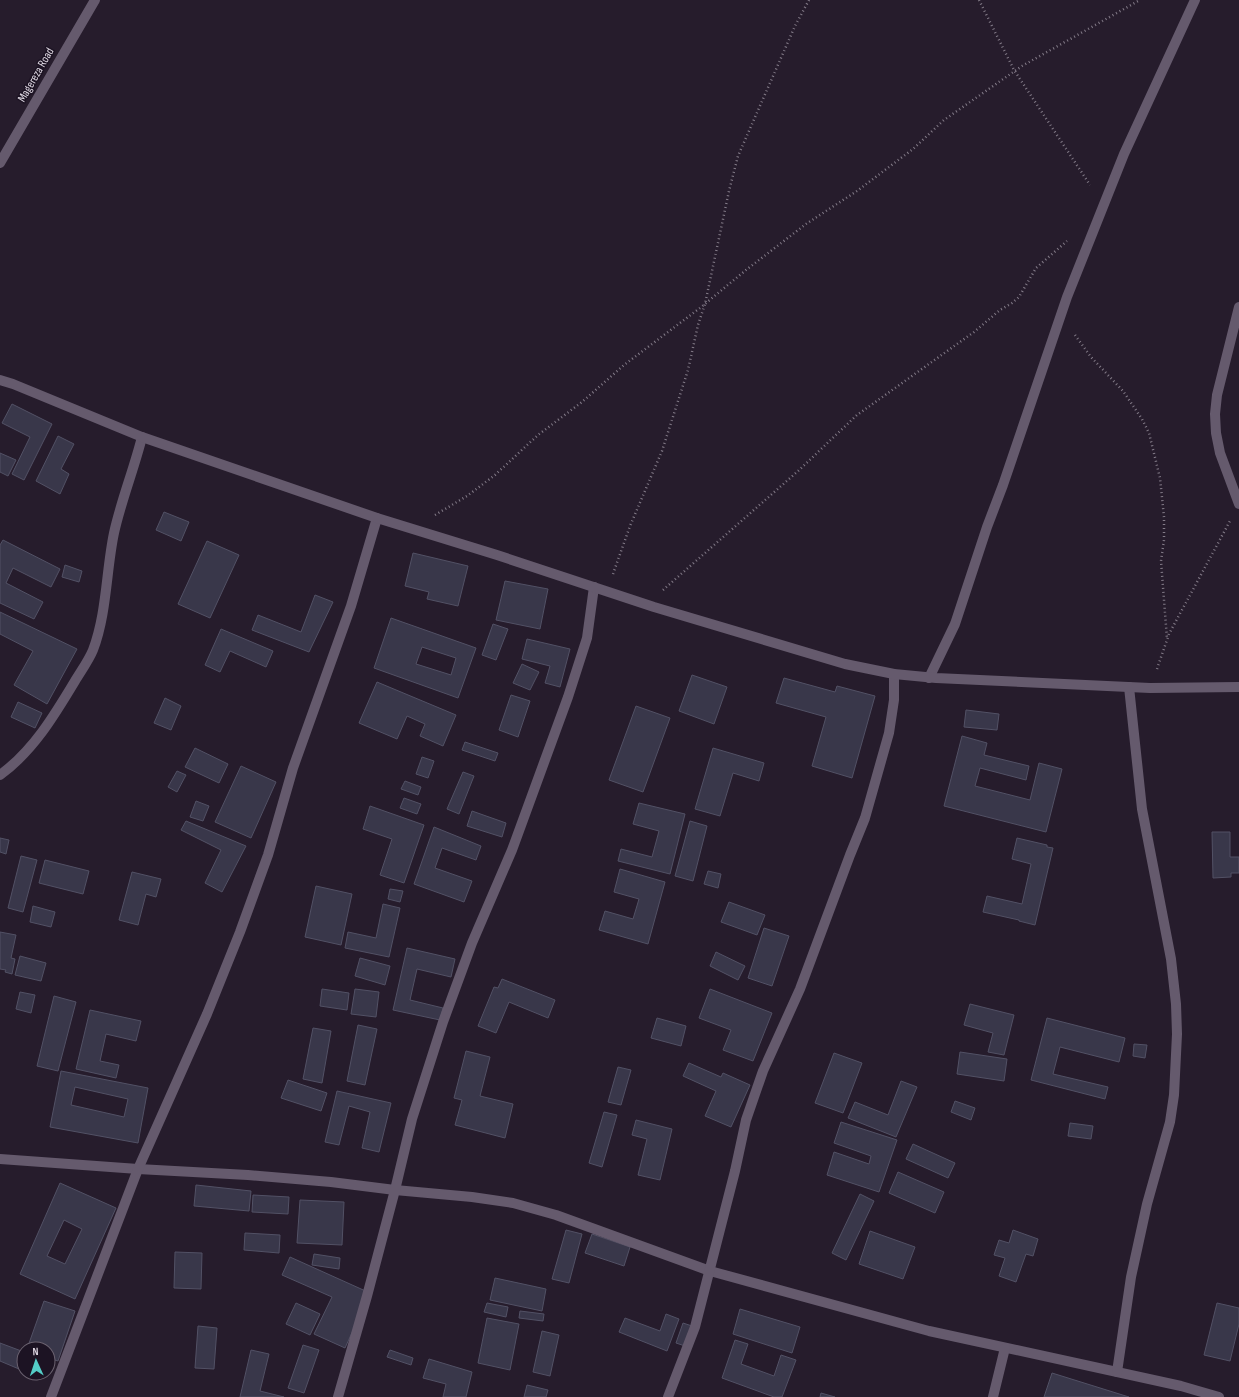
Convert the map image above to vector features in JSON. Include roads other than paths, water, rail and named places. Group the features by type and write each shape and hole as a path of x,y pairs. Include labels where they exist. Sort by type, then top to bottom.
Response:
{"street":[{"name":"Magereza Road","path":"0,163 95,0"},
{"path":"929,678 955,624 1061,314 1096,224 1124,154 1195,0"},
{"path":"1239,307 1217,395 1215,414 1216,434 1220,453 1239,504"},
{"path":"0,380 142,437 377,518 497,555 646,605 845,664 894,674 929,678 1150,688 1239,687"},
{"path":"0,775 15,764 54,717 93,651 102,613 114,534 142,437"},
{"path":"52,1397 138,1169 207,1014 268,855 293,768 351,606 377,518"},
{"path":"338,1397 368,1296 412,1119 443,1022 472,943 512,850 568,697 587,638 594,587"},
{"path":"668,1397 695,1327 746,1120 762,1071 800,989 865,818 889,733 894,700 894,674"},
{"path":"1117,1372 1131,1277 1147,1204 1170,1122 1174,1095 1177,1034 1176,1004 1171,959 1142,809 1129,687"},
{"path":"0,1159 331,1182 472,1197 513,1203 556,1215 710,1271 929,1331 1180,1386 1219,1397"},
{"path":"993,1397 1005,1348"}]}
